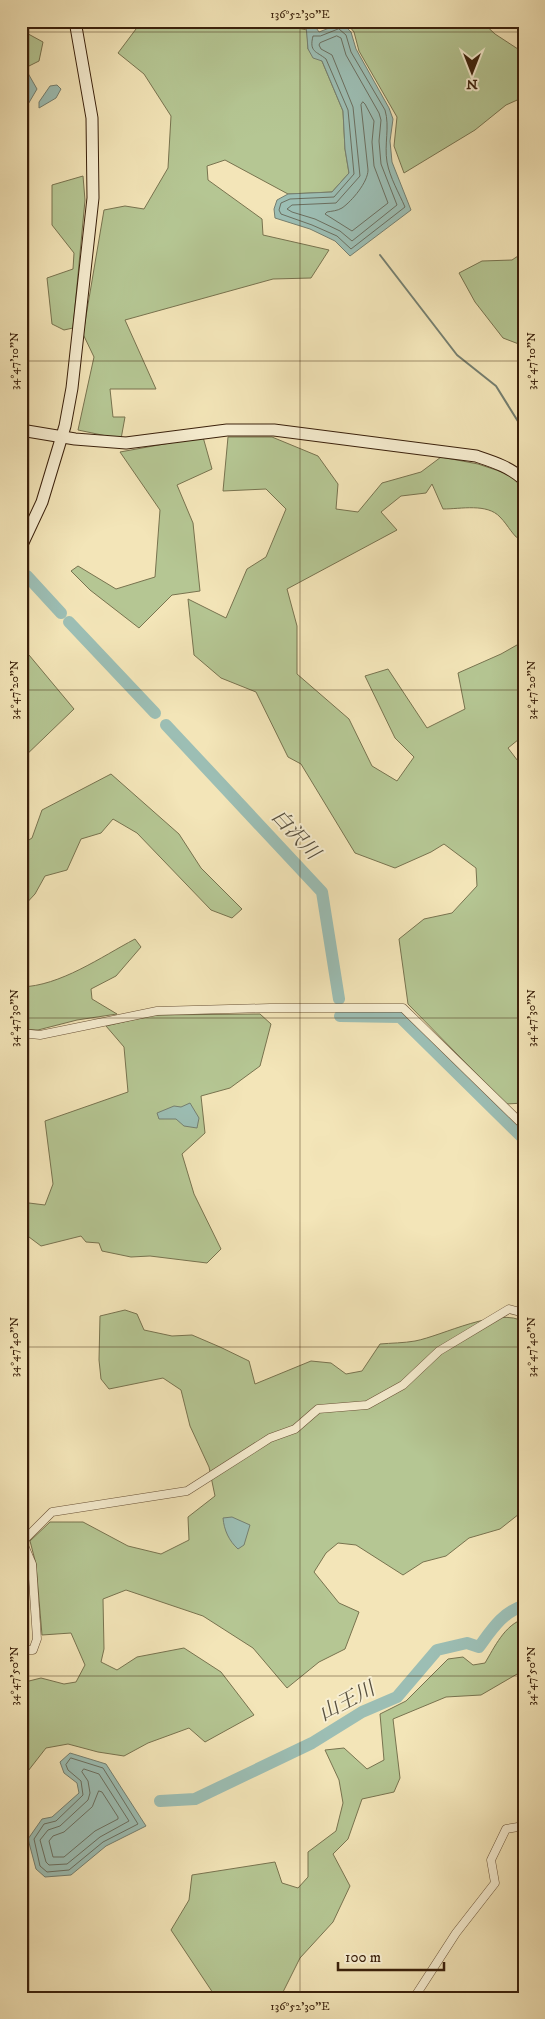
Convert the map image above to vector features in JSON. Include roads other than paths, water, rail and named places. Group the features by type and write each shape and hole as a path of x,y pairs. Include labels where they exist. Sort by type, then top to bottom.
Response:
{"street":[{"path":"21,547 42,502 62,437 72,388 92,198 92,118 76,21"},
{"path":"21,430 62,437 126,443 227,430 274,430 476,456 498,463 524,480"},
{"path":"21,1033 40,1035 157,1011 270,1008 403,1008 524,1126"},
{"path":"21,1650 34,1650 37,1639 32,1564 22,1543 52,1512 187,1491 270,1438 295,1429 318,1409 367,1405 403,1385 439,1351 508,1309 524,1313"},
{"path":"414,1998 456,1933 495,1883 491,1860 506,1830 524,1826"}],"water":[{"path":"312,22 319,32 342,23 351,32 356,49 389,108 393,119 390,141 392,162 411,210 350,256 335,241 310,229 275,218 274,209 277,200 288,194 332,192 349,173 345,149 343,111 322,61 313,58 308,49 306,25"},
{"path":"21,67 25,68 37,89 27,106 21,108"},
{"path":"57,85 61,89 56,98 39,108 39,102 50,86"},
{"path":"190,1103 199,1118 197,1128 184,1126 176,1119 159,1119 157,1113 174,1106 181,1107"},
{"path":"232,1517 250,1525 244,1545 238,1549 226,1531 223,1518"},
{"path":"70,1753 106,1764 146,1826 106,1846 71,1875 45,1877 36,1869 28,1839 42,1819 52,1817 79,1793 77,1783 64,1773 60,1762"}],"waterway":[{"path":"380,255 457,355 496,386 524,431"},
{"name":"白沢川","path":"21,573 27,576 61,613"},
{"name":"白沢川","path":"69,622 155,713"},
{"name":"白沢川","path":"166,725 322,892 339,999"},
{"name":"白沢川","path":"340,1016 400,1017 524,1139"},
{"name":"山王川","path":"160,1801 195,1799 312,1743 362,1712 397,1697 437,1650 467,1643 479,1647 504,1617 517,1608 524,1606"}]}
